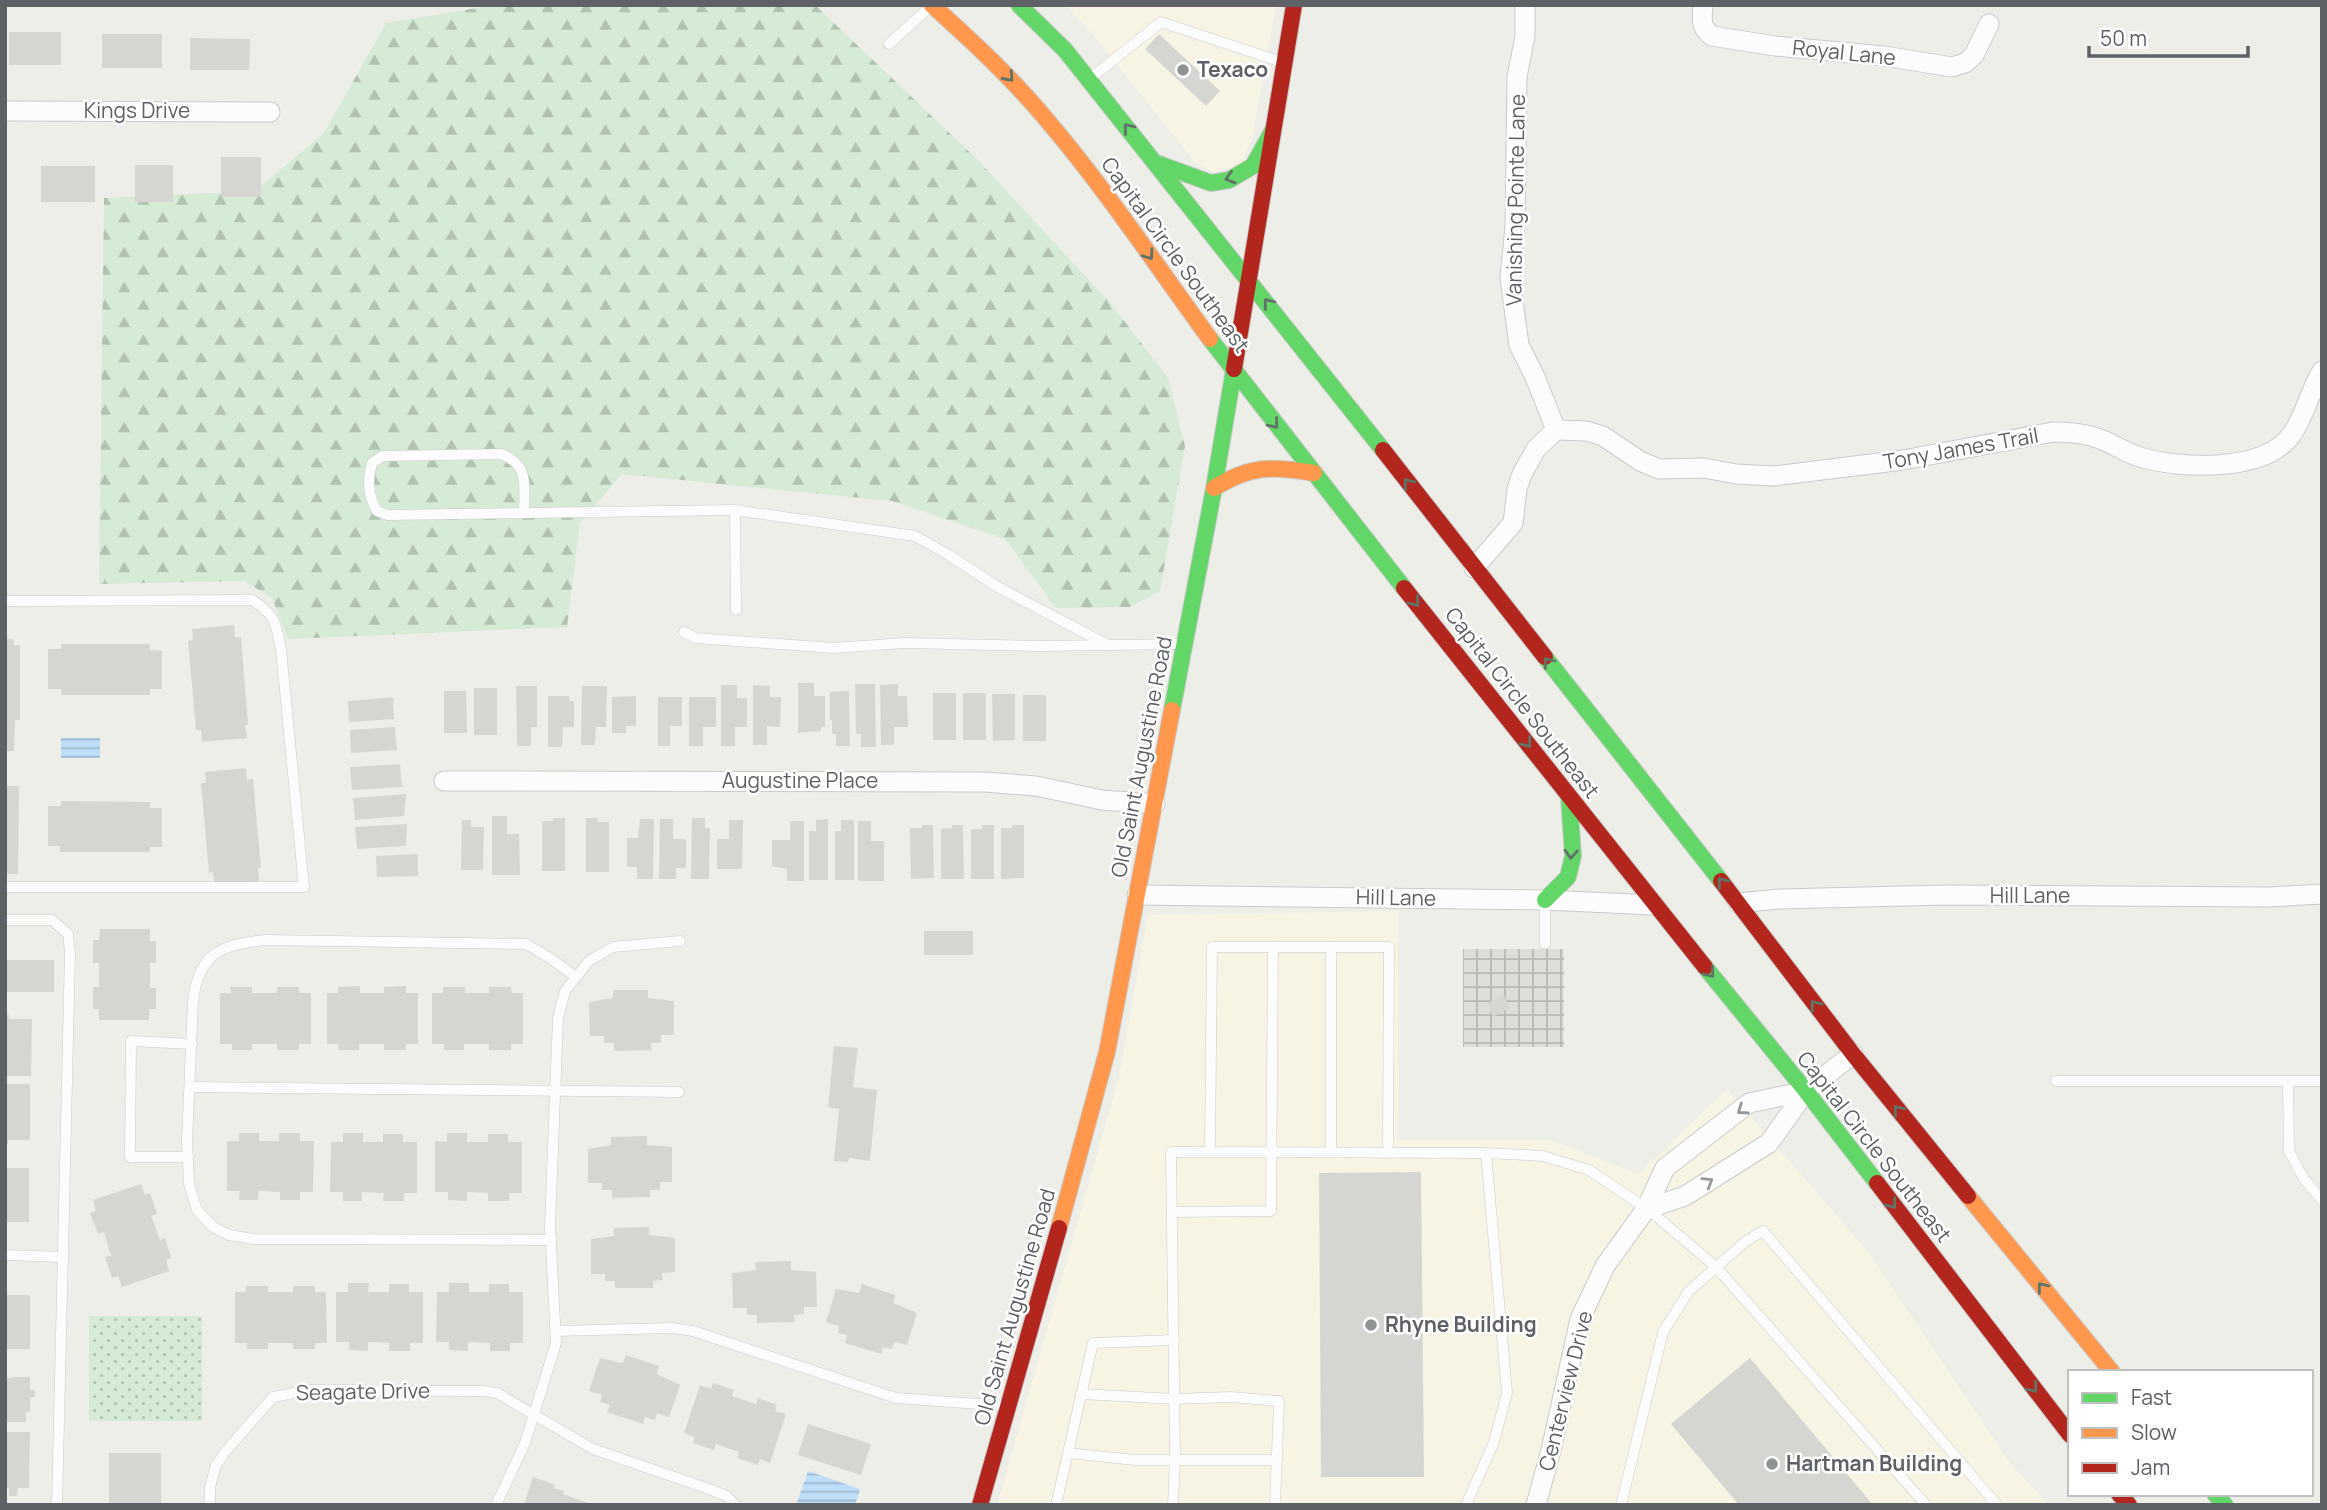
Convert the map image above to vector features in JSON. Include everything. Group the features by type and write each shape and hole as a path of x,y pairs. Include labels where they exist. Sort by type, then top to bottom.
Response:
{"main road":[{"name":"Capital Circle Southeast","path":"932,5 997,64 1046,118 1094,178 1232,370 1654,905 1807,1091 2068,1432"},
{"name":"Capital Circle Southeast","path":"1019,5 1065,50 1248,277 1853,1054 2110,1370"},
{"name":"Old Saint Augustine Road","path":"980,1505 1103,1065 1214,488 1294,5"},
{"path":"1156,163 1211,183 1229,180 1253,166 1273,130"},
{"path":"1214,488 1236,473 1260,466 1314,473"},
{"path":"1545,900 1569,877 1573,856 1569,798"}],"street":[{"name":"Vanishing Pointe Lane","path":"1525,5 1525,36 1517,77 1517,148 1510,278 1519,345 1556,430"},
{"name":"Royal Lane","path":"1703,5 1704,31 1712,36 1775,46 1884,56 1952,67 1965,63 1974,54 1989,24"},
{"name":"Kings Drive","path":"5,111 270,112"},
{"name":"Tony James Trail","path":"1556,430 1576,430 1603,436 1640,461 1659,468 1704,468 1774,476 1863,466 2053,432 2072,432 2099,439 2143,458 2236,465 2255,461 2278,448 2291,436 2322,371"},
{"path":"1474,568 1513,523 1517,489 1522,474 1536,449 1556,430"},
{"name":"Augustine Place","path":"444,781 984,782 1036,786 1102,800 1155,804"},
{"name":"Hill Lane","path":"1738,903 1780,899 1946,895 2269,897 2322,894"},
{"name":"Hill Lane","path":"1137,895 1545,900 1654,905"},
{"name":"Centerview Drive","path":"1646,1209 1685,1196 1769,1143 1807,1091 1853,1054"},
{"name":"Centerview Drive","path":"1536,1505 1580,1319 1605,1266 1646,1209 1665,1168 1749,1104 1807,1091"}],"lane":[{"path":"889,44 932,5"},
{"path":"1089,80 1161,22 1284,62"},
{"path":"524,513 523,473 514,459 501,454 383,456 372,463 369,497 377,511 388,515 735,510 915,536 996,586 1108,645"},
{"path":"735,510 736,610"},
{"path":"5,601 252,600 268,610 277,626 281,650 304,887 5,887"},
{"path":"684,632 695,638 834,648 904,643 1041,646 1185,644"},
{"path":"1545,900 1545,944"},
{"path":"5,920 52,920 68,934 70,953 57,1505"},
{"path":"551,1240 254,1238 229,1235 213,1227 197,1210 189,1184 190,1087 196,980 205,962 221,950 243,942 265,940 526,944 576,977"},
{"path":"496,1505 534,1416 556,1343 551,1240 558,1018 565,991 589,961 613,947 680,941"},
{"path":"1210,1152 1212,947 1389,947 1388,1153"},
{"path":"1172,1212 1271,1211 1273,947"},
{"path":"1331,947 1331,1152"},
{"path":"188,1157 130,1157 131,1041 192,1044"},
{"path":"2288,1081 2289,1151 2304,1179 2322,1200"},
{"path":"2056,1082 2322,1081"},
{"path":"190,1087 679,1092"},
{"path":"1173,1505 1175,1399 1171,1152 1486,1153 1544,1156 1589,1170 1646,1209 1716,1267 1926,1505"},
{"path":"1466,1505 1494,1442 1507,1392 1486,1153"},
{"path":"1621,1505 1663,1332 1689,1291 1746,1241 1763,1231 1997,1505"},
{"path":"5,1255 63,1257"},
{"path":"556,1331 671,1328 693,1331 897,1398 1009,1407"},
{"path":"1056,1505 1093,1343 1174,1340"},
{"name":"Seagate Drive","path":"210,1505 210,1487 216,1465 226,1451 273,1397 309,1390 482,1391 497,1394 593,1449 727,1496 735,1505"},
{"path":"1081,1394 1175,1399 1231,1397 1279,1401 1275,1505"},
{"path":"1068,1453 1135,1460 1277,1460"}],"shaded area":[{"path":"1066,5 1276,5 1252,138 1241,165 1212,172 1194,161 1095,37"},
{"path":"1398,911 1398,1140 1550,1140 1639,1174 1727,1089 1869,1253 2010,1463 2049,1505 997,1505 1119,1077 1148,915"},
{"path":"1463,949 1564,949 1564,1047 1463,1047"}],"green space":[{"path":"478,5 815,5 979,161 1112,305 1168,378 1185,446 1160,591 1130,607 1056,608 1005,539 892,501 622,474 580,523 567,627 288,639 272,598 244,581 99,584 104,198 255,191 324,133 386,23 477,8"},
{"path":"89,1316 202,1316 202,1421 89,1421"}],"water":[{"path":"61,738 100,738 100,758 61,758"},
{"path":"808,1471 860,1489 855,1505 796,1505"}],"building":[{"path":"9,32 61,32 61,65 9,65"},
{"path":"102,34 162,34 162,68 102,68"},
{"name":"Texaco","path":"1159,34 1220,91 1206,106 1145,49"},
{"path":"190,38 250,39 249,70 190,70"},
{"path":"221,157 261,157 261,197 221,197"},
{"path":"135,165 173,165 173,202 135,202"},
{"path":"41,166 95,166 95,202 41,202"},
{"path":"234,625 235,637 241,637 247,738 202,742 201,730 196,730 188,641 193,640 192,629"},
{"path":"5,639 14,639 14,645 20,645 20,720 15,720 14,751 5,751"},
{"path":"61,644 150,644 150,650 162,651 162,689 150,689 150,695 61,695 61,689 48,689 48,649 61,649"},
{"path":"798,683 814,683 814,696 825,696 825,727 821,727 821,731 798,733"},
{"path":"855,684 875,684 876,747 861,747 861,734 856,734"},
{"path":"898,684 898,696 907,696 908,727 894,727 894,745 881,745 880,685"},
{"path":"721,685 737,685 737,698 747,698 747,727 735,727 735,746 721,746"},
{"path":"753,685 770,686 770,697 781,697 780,727 767,726 767,745 753,745"},
{"path":"516,686 537,686 537,727 531,727 531,746 517,746"},
{"path":"582,686 607,686 606,727 596,727 595,745 581,745"},
{"path":"474,688 497,688 497,735 474,735"},
{"path":"444,691 466,691 467,733 444,733"},
{"path":"849,691 850,746 836,746 836,734 832,734 830,720 830,692"},
{"path":"933,693 956,693 956,740 933,740"},
{"path":"963,693 986,693 986,740 963,740"},
{"path":"992,694 1015,694 1015,740 993,741"},
{"path":"1023,695 1046,695 1046,741 1023,741"},
{"path":"548,696 569,696 569,701 574,701 574,727 563,727 562,747 548,747"},
{"path":"636,696 636,726 626,726 626,733 612,733 612,697"},
{"path":"393,697 394,719 349,722 348,701"},
{"path":"658,697 682,697 682,726 670,726 670,746 658,746"},
{"path":"689,697 716,697 716,727 703,727 703,746 689,746"},
{"path":"395,727 397,750 351,753 350,730"},
{"path":"400,764 402,787 352,790 350,767"},
{"path":"246,768 247,780 253,779 261,868 258,868 259,881 215,885 213,872 209,873 201,783 206,783 205,772"},
{"path":"5,786 19,786 18,874 5,874"},
{"path":"406,794 404,816 355,820 353,798"},
{"path":"61,801 150,802 150,808 162,808 162,847 150,847 150,852 60,852 60,846 48,846 48,806 61,806"},
{"path":"492,816 507,816 507,834 519,834 520,875 492,875"},
{"path":"553,818 565,818 565,871 542,871 542,821 553,821"},
{"path":"586,818 609,822 609,872 586,872"},
{"path":"692,818 705,818 705,828 710,828 709,879 691,879"},
{"path":"640,819 654,819 653,879 637,879 637,867 627,867 627,838 638,838"},
{"path":"660,819 673,819 673,839 686,839 686,868 676,868 676,879 659,879"},
{"path":"828,819 828,880 809,880 809,831 816,831 816,820"},
{"path":"462,820 471,820 471,827 484,827 483,870 461,870"},
{"path":"729,820 743,820 742,869 717,869 717,839 729,839"},
{"path":"841,820 854,820 854,880 835,880 835,831 841,831"},
{"path":"790,821 804,821 804,881 787,881 787,869 772,866 772,840 790,840"},
{"path":"858,821 871,821 871,841 884,841 884,881 858,881"},
{"path":"407,824 406,846 357,849 355,827"},
{"path":"922,825 933,825 934,878 911,879 910,828 922,828"},
{"path":"952,825 963,825 964,879 941,879 941,829 952,828"},
{"path":"982,825 994,825 994,879 971,879 971,829 982,829"},
{"path":"1012,825 1024,825 1024,878 1001,879 1001,828 1012,828"},
{"path":"418,854 418,876 377,877 376,856"},
{"path":"100,929 150,929 150,941 156,941 156,963 150,963 150,988 156,988 156,1009 149,1009 149,1020 99,1020 99,1009 93,1009 93,987 99,987 99,963 93,963 93,940 99,940"},
{"path":"924,931 973,931 973,955 924,955"},
{"path":"5,960 54,960 54,992 5,992"},
{"path":"360,986 360,993 384,993 384,987 406,986 406,993 418,993 418,1044 406,1044 406,1050 384,1050 384,1044 359,1044 359,1050 339,1050 338,1044 327,1044 327,993 338,993 338,987"},
{"path":"230,987 252,987 252,993 277,993 277,987 299,987 299,993 311,993 311,1044 299,1044 299,1050 277,1050 277,1044 252,1044 252,1050 232,1050 232,1044 220,1044 220,993 231,993"},
{"path":"443,987 465,987 465,993 489,993 489,987 511,987 512,993 523,993 523,1044 511,1044 511,1050 489,1050 489,1044 464,1044 464,1050 444,1050 444,1044 432,1044 432,993 443,993"},
{"path":"613,990 648,990 648,998 674,1001 674,1035 661,1035 661,1043 651,1043 652,1050 614,1051 614,1043 604,1043 604,1036 590,1036 589,1002 613,998"},
{"path":"1504,995 1510,1008 1493,1017 1487,1003"},
{"path":"5,1015 9,1015 9,1019 32,1019 31,1076 5,1076"},
{"path":"834,1046 858,1048 853,1087 877,1090 870,1161 849,1158 848,1162 834,1161 839,1109 828,1107"},
{"path":"5,1084 30,1084 30,1140 8,1140 8,1144 5,1144"},
{"path":"239,1133 259,1133 259,1141 279,1141 279,1133 300,1133 300,1141 314,1141 313,1192 300,1192 300,1200 280,1200 280,1192 259,1191 258,1200 239,1200 240,1191 227,1191 227,1141 239,1141"},
{"path":"343,1133 363,1133 363,1142 383,1142 383,1134 403,1134 403,1142 417,1142 417,1193 404,1193 404,1201 383,1201 384,1193 362,1192 362,1201 343,1201 343,1192 330,1192 331,1142 343,1142"},
{"path":"447,1133 467,1133 467,1142 488,1142 488,1134 508,1134 508,1142 522,1142 522,1193 509,1193 509,1201 488,1201 488,1193 467,1192 467,1201 448,1200 448,1192 435,1192 435,1141 447,1142"},
{"path":"647,1136 647,1145 672,1147 672,1182 660,1182 660,1190 650,1190 650,1197 612,1198 612,1190 602,1190 602,1183 588,1183 588,1149 611,1145 611,1137"},
{"path":"5,1168 29,1168 29,1222 5,1222"},
{"name":"Rhyne Building","path":"1421,1172 1424,1477 1321,1477 1319,1173"},
{"path":"141,1184 145,1195 150,1193 157,1214 151,1216 160,1240 165,1238 171,1258 166,1260 169,1271 122,1287 118,1276 112,1278 105,1257 111,1256 104,1232 98,1234 90,1213 96,1211 93,1200"},
{"path":"649,1227 649,1235 675,1238 675,1272 662,1273 663,1280 653,1281 653,1288 615,1288 615,1281 605,1281 605,1274 591,1274 591,1239 614,1236 614,1228"},
{"path":"791,1261 791,1270 816,1272 817,1307 804,1307 804,1314 794,1315 795,1322 757,1323 757,1315 747,1315 747,1308 733,1308 732,1273 756,1270 755,1262"},
{"path":"348,1283 369,1283 368,1292 389,1292 389,1284 409,1284 409,1292 423,1292 423,1343 410,1343 410,1351 389,1351 389,1343 368,1342 368,1351 349,1350 349,1342 336,1342 336,1292 348,1292"},
{"path":"449,1283 469,1283 469,1292 489,1292 489,1284 509,1284 509,1292 523,1292 523,1343 510,1343 510,1351 490,1351 490,1343 468,1342 468,1351 449,1350 449,1342 436,1342 437,1292 449,1292"},
{"path":"862,1284 895,1295 893,1303 917,1313 907,1345 894,1342 892,1349 883,1347 881,1354 845,1343 847,1335 838,1333 839,1326 826,1322 836,1289 859,1293"},
{"path":"246,1286 268,1286 268,1292 293,1292 293,1286 315,1286 315,1292 326,1292 327,1343 315,1343 315,1349 293,1349 293,1343 268,1343 268,1349 247,1349 247,1343 235,1343 235,1292 246,1292"},
{"path":"5,1295 30,1295 30,1349 5,1349"},
{"path":"626,1355 659,1366 657,1374 680,1385 669,1417 657,1413 655,1420 645,1417 643,1424 607,1412 610,1405 600,1402 602,1395 589,1391 600,1358 623,1363"},
{"name":"Hartman Building","path":"1750,1358 1873,1505 1739,1505 1671,1424"},
{"path":"30,1377 30,1390 35,1390 35,1397 30,1397 30,1412 26,1412 26,1422 5,1422 5,1378"},
{"path":"713,1383 734,1390 732,1396 756,1404 758,1398 777,1405 775,1411 786,1414 770,1463 760,1459 758,1465 737,1458 739,1452 716,1444 714,1450 693,1443 695,1437 684,1433 700,1385 711,1389"},
{"path":"808,1424 871,1444 861,1475 798,1455"},
{"path":"5,1432 30,1432 29,1488 18,1488 17,1496 9,1496 9,1488 5,1488"},
{"path":"109,1453 161,1453 161,1505 109,1505"},
{"path":"533,1477 555,1485 554,1488 564,1491 563,1494 593,1505 524,1505"}],"traffic: fast":[{"path":"1019,5 1065,50 1383,450"},
{"path":"1159,164 1211,183 1229,180 1253,166 1273,130"},
{"path":"1210,339 1404,588"},
{"path":"1172,710 1234,369"},
{"path":"1545,657 1721,881"},
{"path":"1545,900 1568,877 1573,856 1569,798"},
{"path":"1705,967 1877,1183"},
{"path":"2217,1496 2225,1505"}],"traffic: slow":[{"path":"932,5 1005,74 1068,145 1210,339"},
{"path":"1214,488 1239,475 1262,469 1314,473"},
{"path":"1059,1228 1107,1052 1172,710"},
{"path":"1968,1196 2110,1370"}],"traffic: jam":[{"path":"1234,369 1294,5"},
{"path":"1383,450 1545,657"},
{"path":"1404,588 1705,967"},
{"path":"1721,881 1853,1054 1968,1196"},
{"path":"1877,1183 2068,1432"},
{"path":"980,1505 1059,1228"},
{"path":"2121,1496 2129,1505"}],"place":[{"name":"Texaco","path":"1183,70"},
{"name":"Rhyne Building","path":"1371,1325"},
{"name":"Hartman Building","path":"1772,1464"}]}
